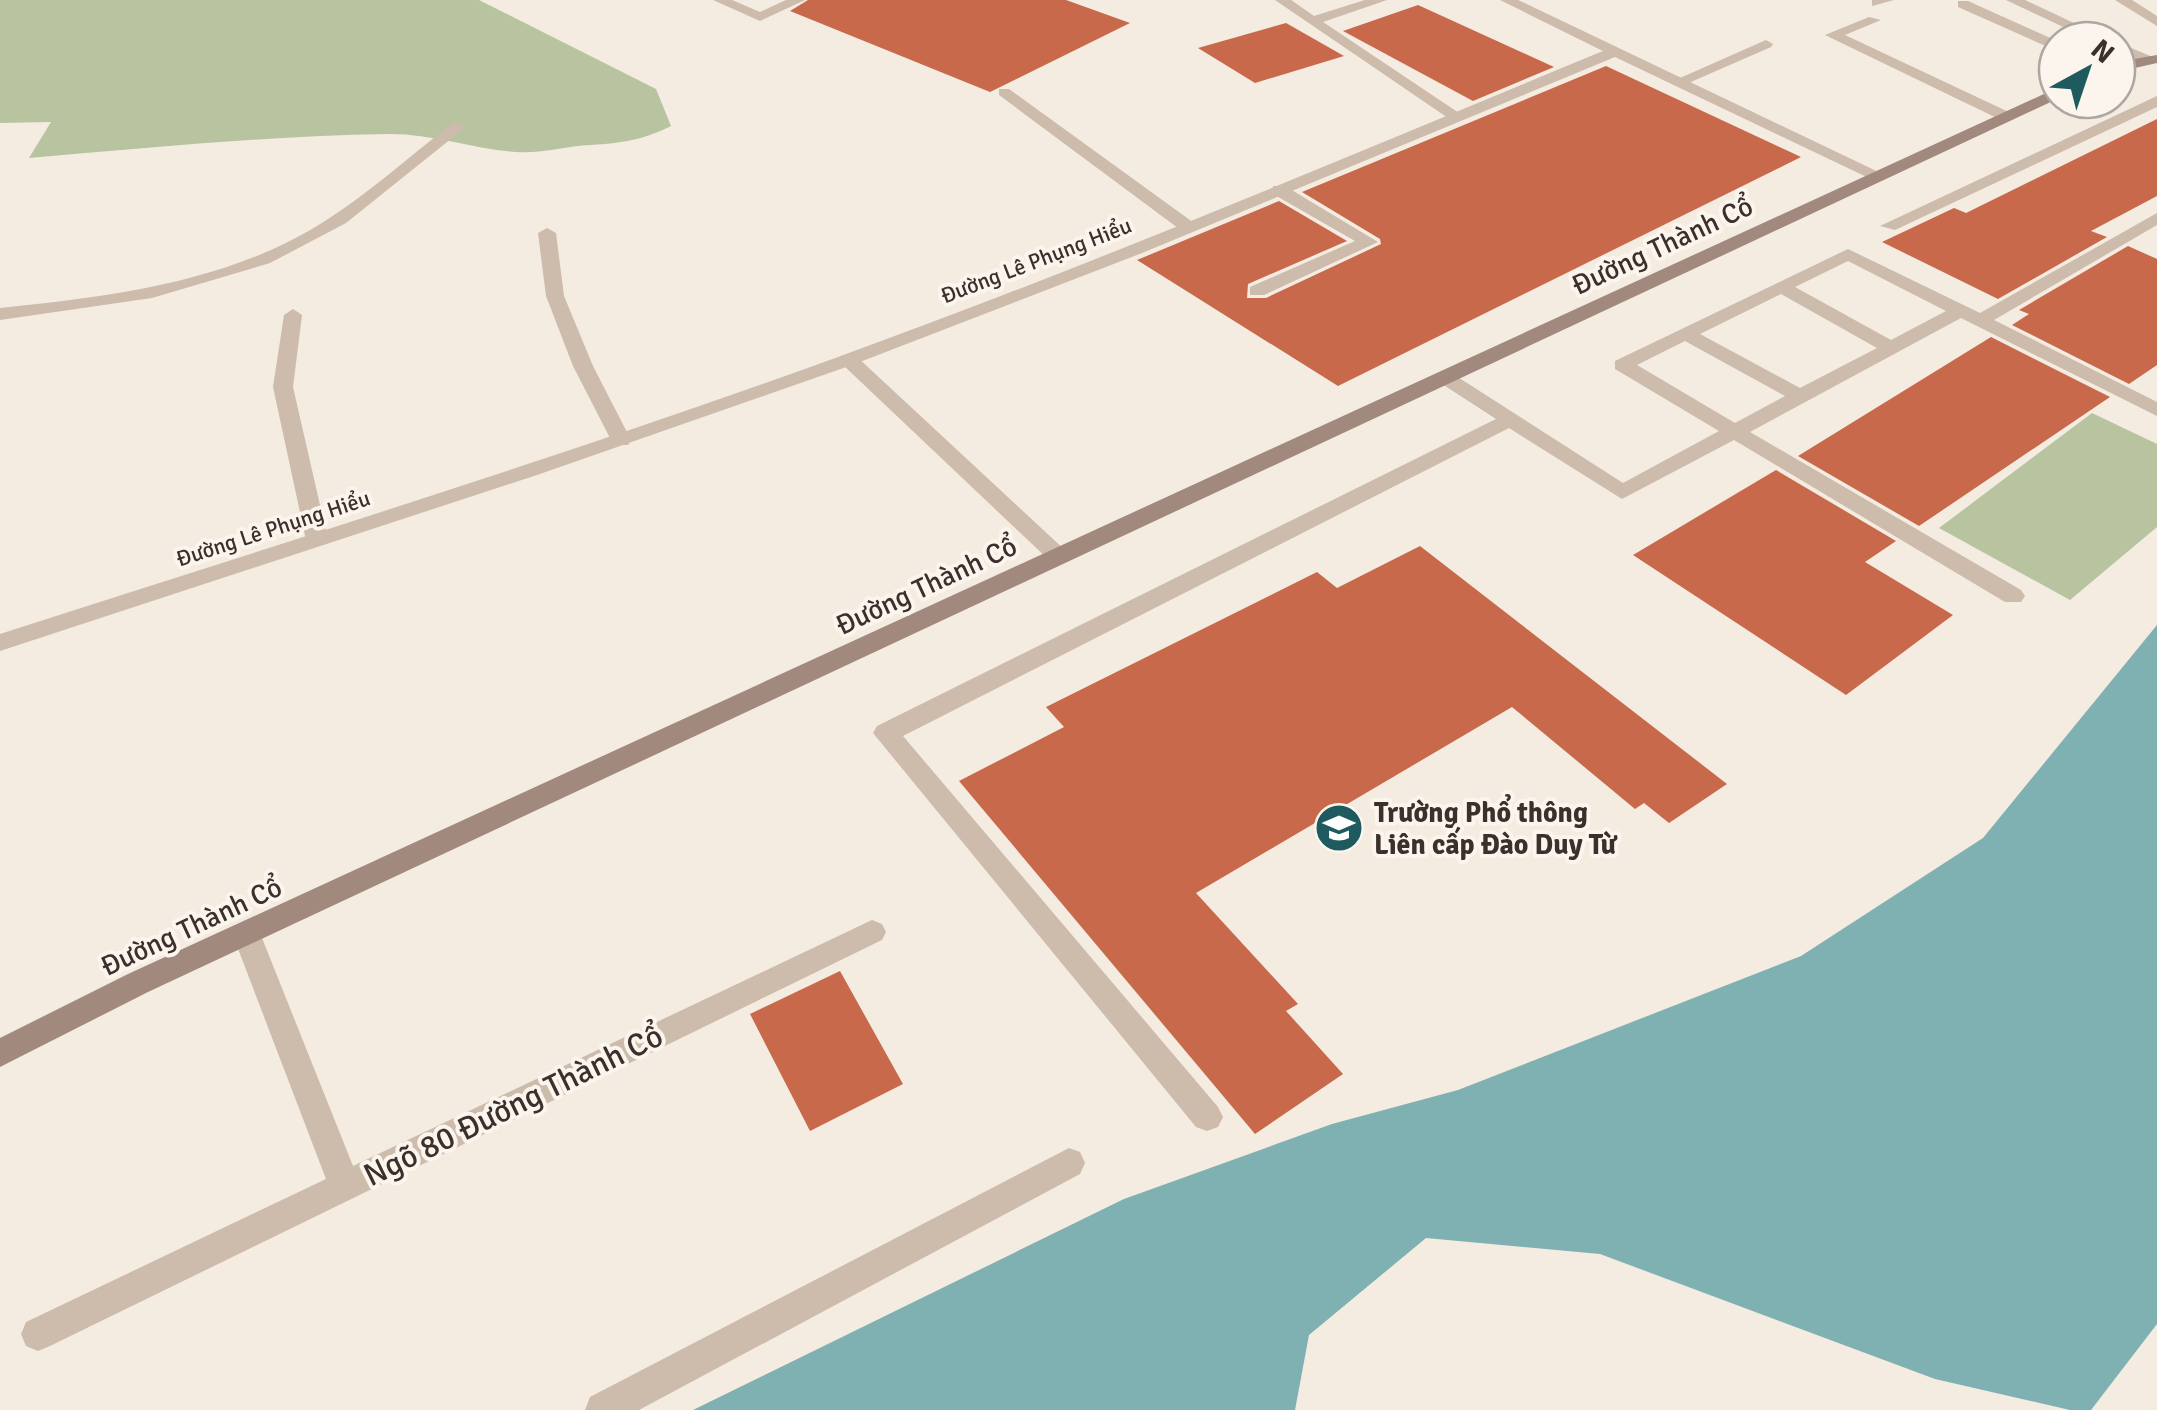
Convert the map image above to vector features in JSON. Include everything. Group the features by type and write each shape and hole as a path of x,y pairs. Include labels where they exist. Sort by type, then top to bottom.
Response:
{"main road":[{"path":"1880,178 2037,103"},
{"name":"Đường Thành Cổ","path":"0,1053 246,933 1880,178"}],"street":[{"path":"720,0 760,16 798,0"},
{"path":"1282,0 1457,116"},
{"path":"1312,21 1380,0"},
{"path":"1507,0 1880,178"},
{"path":"2014,0 2058,20"},
{"path":"2122,0 2157,22"},
{"path":"1963,4 2037,38"},
{"path":"1874,20 1832,35 2007,117"},
{"path":"1679,82 1766,44"},
{"name":"Đường Lê Phụng Hiểu","path":"0,643 621,440 849,360 1188,227 1615,51"},
{"path":"1004,92 1188,227"},
{"path":"1889,226 2157,100"},
{"path":"0,314 116,298 277,253 345,213 458,126"},
{"path":"1257,291 1369,242 1279,190"},
{"path":"1446,378 1622,492 1890,347 1970,316 2157,218"},
{"path":"548,233 555,296 582,366 621,440"},
{"path":"2013,596 1622,365 1848,254 2157,410"},
{"path":"1780,288 1890,347"},
{"path":"293,315 283,387 316,540"},
{"path":"1686,334 1800,396"},
{"path":"849,360 1059,557"},
{"path":"1207,1117 886,733 1510,420"},
{"name":"Ngõ 80 Đường Thành Cổ","path":"246,933 345,1186 872,932"},
{"path":"604,1410 1070,1164"},
{"path":"38,1334 345,1186"}],"green space":[{"path":"0,0 479,0 656,89 671,126 632,140 535,152 387,134 252,140 29,158 51,122 0,123"},
{"path":"2092,413 2157,444 2157,527 2070,600 1939,528"}],"water":[{"path":"2157,625 2157,1324 2091,1410 2070,1410 1935,1379 1600,1254 1426,1238 1309,1335 1295,1410 693,1410 1124,1199 1332,1124 1458,1090 1801,956 1983,838"}],"building":[{"path":"808,0 1066,0 1130,23 990,92 790,11"},
{"path":"1418,5 1554,67 1473,101 1343,31"},
{"path":"1286,23 1344,56 1255,83 1198,48"},
{"path":"1606,66 1801,157 1338,386 1137,260 1279,201 1347,241 1248,284 1247,298 1266,298 1381,244 1380,239 1302,192"},
{"path":"2157,119 2157,196 2091,231 2107,237 1998,299 1882,242 1954,208 1966,213"},
{"path":"2128,246 2157,259 2157,365 2129,384 2012,325 2029,314 2019,310"},
{"path":"1991,337 2110,397 1919,526 1798,456"},
{"path":"1776,470 1896,541 1865,562 1953,615 1846,695 1633,555"},
{"path":"1420,546 1727,784 1669,823 1644,803 1635,809 1512,707 1196,893 1298,1004 1286,1011 1343,1074 1255,1134 959,781 1064,727 1046,707 1317,572 1337,588"},
{"path":"840,971 903,1084 810,1131 750,1014"}],"place":[{"name":"Trường Phổ thông Liên cấp Đào Duy Từ","path":"1339,828"}]}
